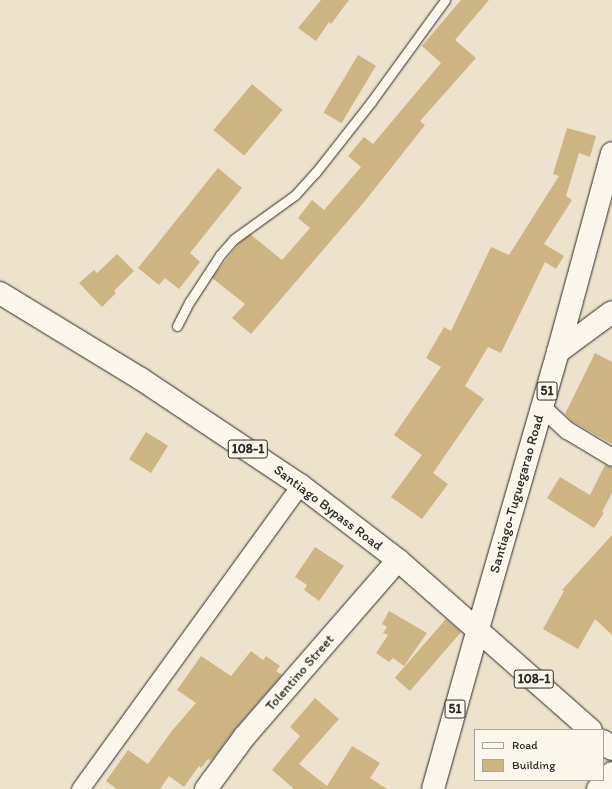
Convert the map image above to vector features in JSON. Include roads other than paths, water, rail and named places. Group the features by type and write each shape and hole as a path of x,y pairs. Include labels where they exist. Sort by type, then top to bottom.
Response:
{"main road":[{"name":"Santiago-Tuguegarao Road","path":"433,789 558,352 612,152"},
{"name":"Santiago Bypass Road","path":"0,294 141,379 300,485 398,560 590,729"},
{"path":"558,352 612,312"},
{"name":"Tolentino Street","path":"206,789 245,736 398,560"},
{"path":"604,742 612,749"},
{"path":"598,789 612,773"}],"street":[{"path":"542,408 567,430 612,457"},
{"path":"80,789 300,485"}],"lane":[{"path":"177,326 190,301 220,255 234,239 295,195 316,172 371,102 445,0"}]}
